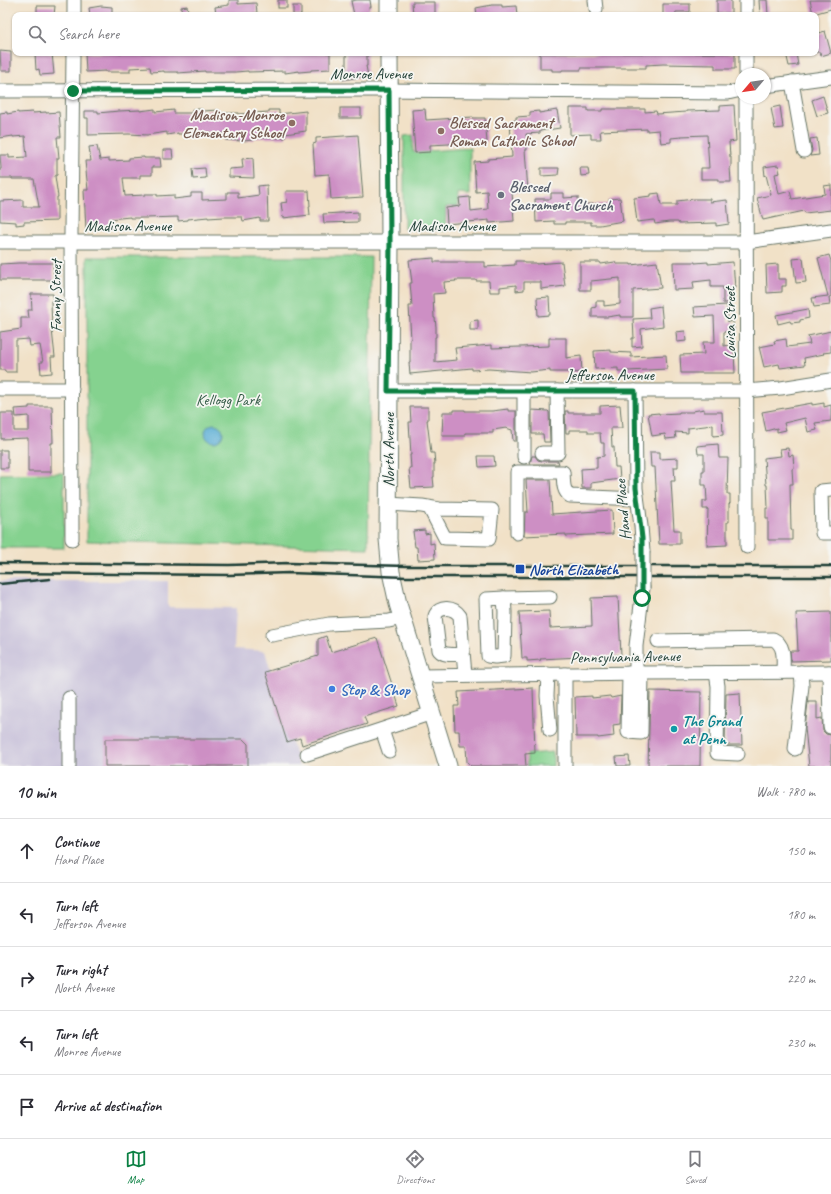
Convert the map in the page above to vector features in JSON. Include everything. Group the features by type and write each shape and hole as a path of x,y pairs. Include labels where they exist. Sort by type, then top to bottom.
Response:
{"main road":[{"path":"389,0 389,12"},
{"name":"North Avenue","path":"389,56 390,242 388,539 391,572 402,618 448,766"}],"street":[{"path":"74,0 74,12"},
{"path":"746,0 746,12"},
{"name":"Fanny Street","path":"72,538 71,242 73,56"},
{"path":"746,56 746,68"},
{"path":"771,85 831,77"},
{"path":"792,82 804,151"},
{"name":"Monroe Avenue","path":"0,91 389,90 720,93 735,91"},
{"name":"Louisa Street","path":"746,104 747,547"},
{"name":"Madison Avenue","path":"0,242 746,242 831,230"},
{"name":"Jefferson Avenue","path":"388,391 746,391 782,388 831,380"},
{"path":"0,389 72,389"},
{"path":"524,391 524,457"},
{"path":"542,453 558,453 557,391"},
{"name":"Hand Place","path":"635,391 637,499 642,532 643,552 643,588 636,646 636,673"},
{"path":"517,533 517,472 563,472 564,488 566,493 570,496 637,499"},
{"path":"826,491 822,533 831,532"},
{"path":"388,504 422,506 429,507 439,509 492,510 489,539 445,538 429,507"},
{"path":"504,598 504,656 488,656 486,599 504,598 550,598"},
{"path":"272,635 329,624 389,621 402,618"},
{"path":"658,641 773,639 778,641 782,647 782,672"},
{"path":"463,654 465,675"},
{"path":"495,657 495,675"},
{"path":"795,749 802,686 801,672"},
{"path":"830,672 830,727"},
{"name":"Pennsylvania Avenue","path":"420,676 830,672"},
{"path":"716,673 718,686 717,754 738,754"},
{"path":"548,674 547,696 550,730"},
{"path":"564,674 565,766"},
{"path":"69,698 69,766"},
{"path":"307,754 432,713"},
{"path":"382,730 389,751"}],"shaded area":[{"path":"0,581 168,581 168,607 236,608 234,649 265,651 299,766 0,766"}],"green space":[{"path":"413,135 413,152 470,148 470,195 458,194 458,206 446,207 445,231 404,229 404,136"},
{"name":"Kellogg Park","path":"87,257 371,257 368,548 87,541"},
{"path":"64,473 64,548 0,548 0,474"},
{"path":"553,752 553,766 527,766 527,754"}],"water":[{"path":"210,424 218,424 223,429 221,440 218,442 210,442 205,437 205,429"}],"building":[{"path":"229,0 238,0 238,4 256,3 257,12 216,12 215,7 229,5"},
{"path":"278,0 287,0 287,8 278,8"},
{"path":"370,0 371,7 369,7 370,12 353,12 351,1"},
{"path":"717,0 731,0 731,12 717,12"},
{"path":"759,0 767,0 768,12 760,12"},
{"path":"810,0 831,0 831,9 819,12 813,12"},
{"path":"412,2 435,2 435,12 413,12"},
{"path":"663,4 690,4 690,12 663,12"},
{"path":"492,5 502,5 502,7 516,6 517,12 477,12 476,8"},
{"path":"37,6 55,6 54,12 37,12"},
{"path":"101,6 112,7 112,12 90,12 89,8"},
{"path":"187,6 188,12 182,12 181,7"},
{"path":"293,6 301,6 301,12 293,12"},
{"path":"825,31 831,53 821,56 819,52 819,33"},
{"path":"0,51 11,52 11,71 1,71"},
{"path":"35,56 52,56 54,74 40,75 39,69 36,70"},
{"path":"85,56 330,56 330,69 285,73 285,71 205,71 178,73 164,71 151,72 150,67 130,68 130,72 86,72"},
{"path":"346,56 367,56 366,66 368,76 342,80 340,70 346,69"},
{"path":"540,56 735,56 735,69 715,69 715,65 663,64 646,65 646,68 581,68 581,70 562,71 552,71 552,69 540,69"},
{"path":"787,56 796,56 798,65 789,66"},
{"path":"823,96 828,113 817,116 812,100"},
{"path":"734,105 736,141 729,142 731,157 731,182 719,182 719,179 701,179 701,168 709,168 707,135 681,136 671,138 671,142 661,143 659,130 647,131 647,129 600,131 601,139 591,139 591,134 570,135 570,108 588,108 588,111 602,111 602,109 645,109 645,112 656,111 657,114 720,110 720,106"},
{"path":"780,106 783,128 775,129 771,108"},
{"path":"340,108 361,108 361,118 340,118"},
{"path":"155,109 155,112 174,110 174,113 192,113 192,109 202,109 202,111 219,110 219,113 239,114 269,112 269,110 279,110 279,114 306,111 306,131 285,134 285,138 254,138 254,140 243,141 225,140 225,133 212,134 211,132 189,132 189,134 178,133 167,135 167,132 147,135 88,135 88,118 85,118 85,111 98,111 98,113"},
{"path":"425,109 426,120 473,117 485,118 487,142 430,145 430,152 415,153 412,110"},
{"path":"557,110 560,128 540,131 540,133 526,134 527,150 525,150 528,191 512,192 514,221 489,223 489,220 447,224 446,208 460,206 459,198 470,197 471,211 488,209 487,191 476,192 474,162 512,157 510,121 516,120 516,117 530,116 530,112 539,111 539,113"},
{"path":"7,112 7,114 18,112 59,112 61,137 57,137 59,158 57,158 57,175 55,176 58,197 57,221 24,222 24,224 16,225 16,222 0,221 0,201 23,200 23,207 39,207 34,179 0,178 0,155 9,155 9,158 27,157 25,136 0,138 0,113"},
{"path":"358,135 363,197 331,199 329,174 315,175 313,144 316,143 316,138"},
{"path":"817,138 819,155 810,156 812,150 810,139"},
{"path":"97,146 100,160 129,160 129,158 144,157 160,158 161,167 152,167 152,175 140,175 140,178 123,178 125,196 145,194 157,194 157,196 174,195 174,199 191,197 191,193 202,193 202,200 227,199 227,192 238,192 238,198 259,195 258,186 267,185 268,221 260,221 260,218 243,221 242,217 208,217 178,221 178,217 130,217 110,219 111,228 86,230 84,190 88,190 85,161 91,161 89,147"},
{"path":"163,150 172,150 173,159 163,159"},
{"path":"253,158 254,178 229,177 229,169 243,168 242,159"},
{"path":"778,165 780,173 775,174 779,194 790,191 792,199 825,194 824,186 831,185 831,210 805,213 804,211 763,220 757,198 771,195 766,175 765,176 764,167"},
{"path":"205,168 206,178 193,179 192,169"},
{"path":"541,168 559,168 558,175 541,176"},
{"path":"580,168 588,168 589,175 581,176"},
{"path":"286,191 309,191 310,215 283,218 281,203 287,202"},
{"path":"551,193 564,193 564,198 578,197 578,204 610,204 609,199 620,198 623,221 600,225 591,225 591,222 565,222 565,224 554,224 554,221 536,222 535,199 551,199"},
{"path":"659,193 661,205 677,205 677,201 694,199 710,199 710,202 727,200 729,224 716,226 716,223 679,224 678,222 669,222 655,224 654,220 637,222 634,198 651,196 651,194"},
{"path":"358,212 358,222 324,223 323,214"},
{"path":"829,255 831,261 830,305 814,307 812,298 828,296 818,258"},
{"path":"434,258 434,262 485,262 485,267 515,265 515,261 536,264 562,262 565,286 541,289 541,282 524,282 524,290 516,291 516,285 500,287 500,292 490,292 489,281 455,280 456,281 444,282 445,293 433,294 436,327 435,362 457,360 455,348 492,345 492,348 549,346 549,338 566,338 566,358 581,356 582,372 550,372 550,370 531,372 489,369 472,370 472,368 410,374 409,363 411,339 409,306 412,306 410,283 412,283 409,260"},
{"path":"803,258 806,282 796,283 793,259"},
{"path":"580,262 600,262 601,264 615,262 616,264 631,265 657,262 661,288 633,290 633,317 620,317 620,315 592,317 592,308 596,307 596,301 604,301 604,306 620,304 620,278 591,281 591,290 580,290"},
{"path":"673,262 708,262 708,264 733,262 735,288 732,288 732,303 723,303 723,287 711,287 711,280 693,282 694,289 674,290"},
{"path":"53,263 54,280 0,280 0,264"},
{"path":"778,264 778,279 786,279 786,286 782,286 782,292 767,293 766,265"},
{"path":"31,294 53,294 53,301 51,301 55,357 51,357 52,373 41,374 40,362 43,362 40,345 30,346 29,339 16,340 16,372 5,372 5,370 0,370 0,332 21,329 21,318 29,318 28,310 32,310"},
{"path":"549,297 550,315 538,316 537,298"},
{"path":"727,305 728,322 733,321 734,330 724,332 724,346 730,345 730,349 734,349 735,373 681,373 680,355 704,354 703,342 715,342 714,316 695,317 694,307"},
{"path":"661,306 663,326 641,329 642,346 632,347 632,338 634,338 633,319 650,318 649,308"},
{"path":"808,309 809,318 800,320 800,322 791,323 790,321 778,324 776,315"},
{"path":"478,320 478,330 470,330 470,321"},
{"path":"685,331 686,341 677,342 676,332"},
{"path":"831,331 831,352 804,358 805,365 780,368 779,364 764,367 759,347 775,344 774,341 786,339 787,347 810,344 808,336"},
{"path":"611,350 611,352 631,353 631,357 666,355 667,369 618,371 618,368 595,369 594,351"},
{"path":"812,403 812,405 824,403 824,407 831,405 831,421 815,423 817,430 808,432 805,418 784,423 786,430 777,432 777,428 766,431 762,412"},
{"path":"620,405 622,428 611,428 615,467 619,467 620,479 591,483 591,488 582,488 581,469 597,468 597,457 604,456 604,443 601,443 600,433 588,433 588,430 569,430 569,433 566,433 565,411 568,411 568,413 600,413 600,406"},
{"path":"29,406 52,406 53,443 51,443 51,472 28,472 28,438 1,439 1,413 14,413 14,431 29,431 29,416 16,417 15,409 29,408"},
{"path":"410,407 428,407 427,420 431,453 434,453 435,464 433,477 434,487 411,488 409,468 411,468 409,422 411,422"},
{"path":"508,409 508,411 516,411 516,441 513,441 512,430 506,428 493,430 493,433 465,433 465,436 442,436 443,412 454,412 454,410 492,411"},
{"path":"704,409 704,412 722,412 723,435 713,436 713,425 688,428 688,433 675,432 676,438 666,439 665,434 652,436 648,414 693,412"},
{"path":"532,410 549,412 550,442 544,442 543,434 532,434"},
{"path":"718,444 719,458 728,458 727,494 730,494 730,503 729,522 727,522 727,545 707,546 708,509 703,509 703,501 707,501 706,485 702,485 704,454 698,454 697,446"},
{"path":"788,448 789,456 793,455 794,468 792,469 793,484 790,484 792,540 768,540 768,518 766,518 766,508 768,508 767,485 764,458 781,456 780,449"},
{"path":"0,450 7,450 8,468 0,468"},
{"path":"650,452 660,452 660,459 678,458 678,467 674,467 675,481 671,481 674,530 680,530 680,544 659,544 655,467 651,467"},
{"path":"478,456 494,456 495,466 479,467"},
{"path":"532,456 535,456 538,460 542,461 558,461 559,464 530,464"},
{"path":"526,480 550,480 552,514 612,510 613,534 524,536 525,512 528,512"},
{"path":"425,530 425,534 430,533 430,544 434,543 435,559 418,560 417,547 415,547 413,531"},
{"path":"618,597 621,655 527,661 527,658 522,658 519,612 549,611 550,628 592,626 591,598"},
{"path":"831,612 831,660 791,661 790,651 798,651 796,613"},
{"name":"Stop & Shop","path":"326,636 331,652 377,638 399,706 364,717 367,724 302,745 300,738 287,742 265,672 318,656 318,639"},
{"path":"533,688 535,753 525,754 526,766 471,766 467,762 466,746 460,746 459,731 455,731 454,706 459,706 458,692"},
{"name":"The Grand at Penn","path":"650,691 701,692 700,766 648,766"},
{"path":"740,693 742,745 725,745 726,694"},
{"path":"592,696 592,698 610,696 611,698 621,696 620,724 613,725 614,736 598,738 576,737 575,697"},
{"path":"808,702 817,702 817,719 822,718 823,731 826,734 831,735 831,766 809,766 805,728"},
{"path":"105,739 243,739 248,744 248,766 105,766"},
{"path":"629,756 630,766 617,766 616,757"}],"railway":[{"path":"0,563 229,565 289,563 407,566 831,566"},
{"path":"0,573 229,575 289,573 407,577 831,577"},
{"path":"0,584 50,579"}],"place":[{"name":"Madison-Monroe Elementary School","path":"292,123"},
{"name":"Blessed Sacrament Roman Catholic School","path":"441,131"},
{"name":"Blessed Sacrament Church","path":"501,195"},
{"name":"North Elizabeth","path":"520,569"},
{"name":"Stop & Shop","path":"332,689"},
{"name":"The Grand at Penn","path":"674,729"}],"route":[{"path":"73,91 389,90 390,242 388,391 635,391 636,497 641,526 643,552 642,598"}]}
